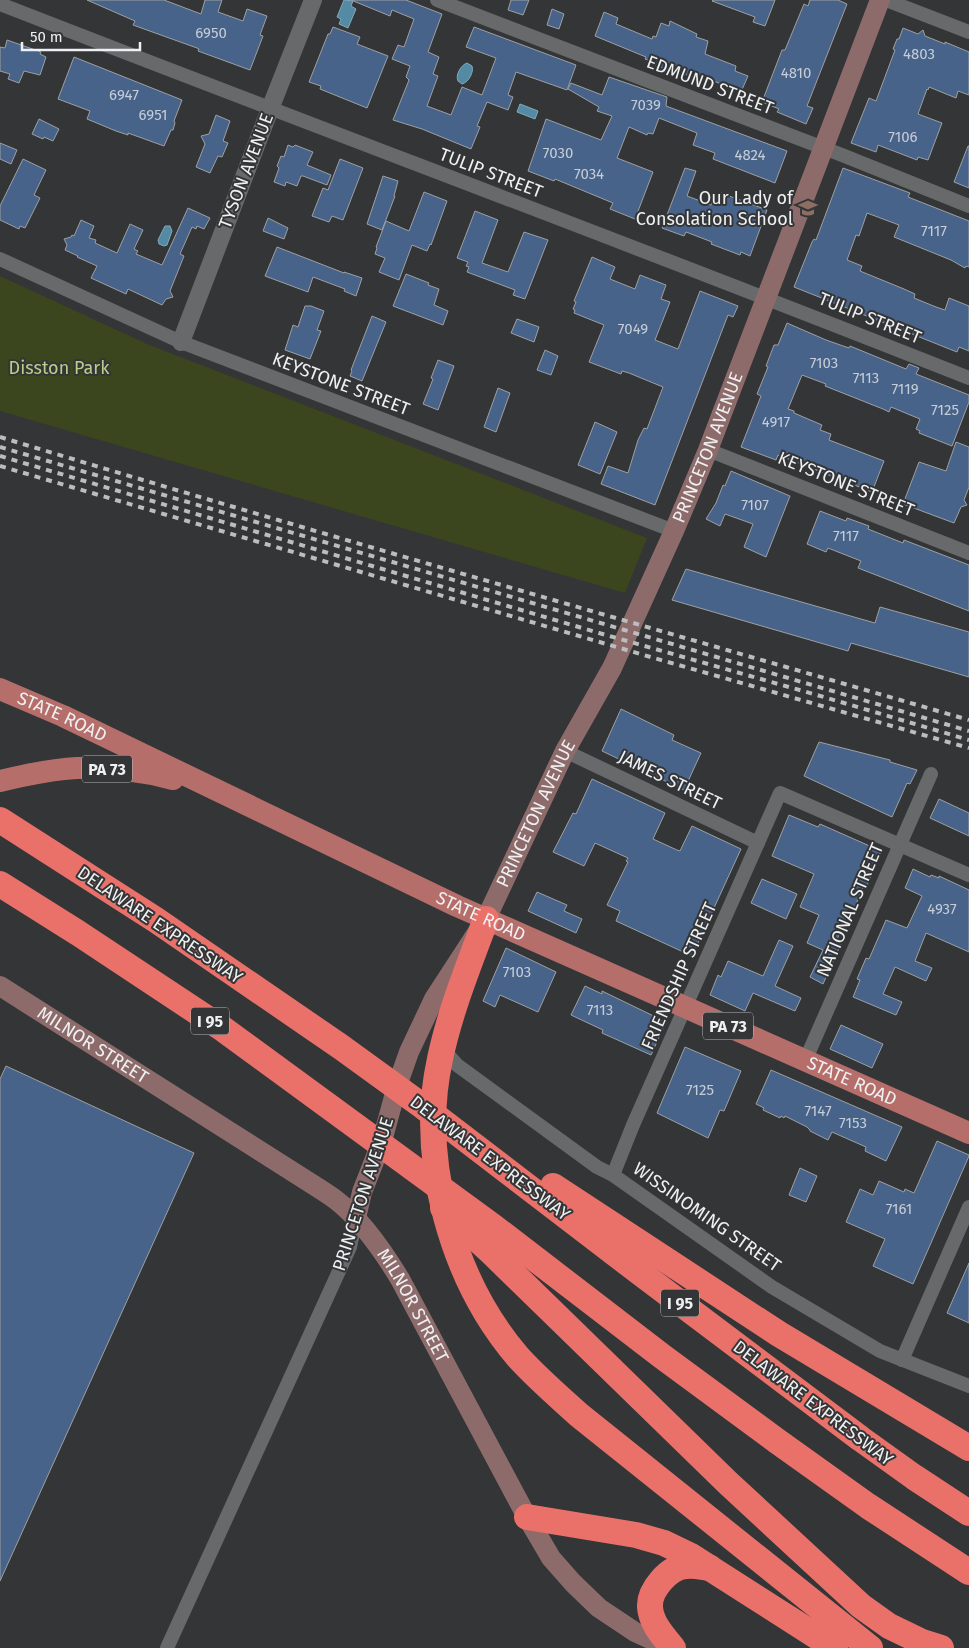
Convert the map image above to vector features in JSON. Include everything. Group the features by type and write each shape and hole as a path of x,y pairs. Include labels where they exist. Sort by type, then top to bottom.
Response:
{"highway":[{"name":"DELAWARE EXPRESSWAY","path":"6,824 156,920 500,1157 643,1275 861,1439 969,1513"},
{"name":"I 95","path":"0,884 223,1029 339,1113 493,1240 663,1357 868,1506 969,1572"},
{"path":"486,919 454,1005 442,1048 435,1091 433,1121 436,1162 444,1207 453,1241 475,1291 518,1356 541,1381 579,1415 851,1635 870,1648"},
{"path":"500,1157 779,1334 969,1448"},
{"path":"493,1240 728,1482 861,1606 889,1626 922,1642 941,1648"},
{"path":"526,1517 636,1535 664,1544 691,1556 834,1648"},
{"path":"671,1648 656,1626 650,1606 656,1586 670,1572 685,1566 710,1568"}],"main road":[{"name":"PRINCETON AVENUE","path":"356,1218 362,1192 382,1141 397,1086 409,1052 434,999 486,919 565,751 612,668 674,531 708,450 767,298 880,0"},
{"name":"STATE ROAD","path":"0,689 63,716 213,790 486,919 969,1134"},
{"name":"PA 73","path":"0,781 77,768 124,770 166,777 213,790"},
{"name":"MILNOR STREET","path":"0,986 312,1184 336,1200 356,1218 387,1257 400,1279 526,1517 552,1558 598,1608 634,1632 671,1648"}],"street":[{"name":"TYSON AVENUE","path":"181,342 313,0"},
{"name":"EDMUND STREET","path":"437,0 842,155 969,206"},
{"path":"886,0 969,32"},
{"name":"TULIP STREET","path":"0,4 767,298 969,378"},
{"name":"KEYSTONE STREET","path":"0,259 181,342 674,531"},
{"name":"KEYSTONE STREET","path":"708,450 968,548"},
{"name":"JAMES STREET","path":"565,751 758,844"},
{"name":"NATIONAL STREET","path":"805,1061 931,774"},
{"name":"FRIENDSHIP STREET","path":"613,1175 780,793 899,845"},
{"path":"899,845 969,875"},
{"name":"WISSINOMING STREET","path":"442,1048 457,1065 597,1167 613,1175 772,1287 880,1351 969,1386"},
{"path":"902,1360 969,1207"},
{"name":"PRINCETON AVENUE","path":"167,1648 350,1247 356,1218"}],"green space":[{"name":"Disston Park","path":"0,276 147,344 647,538 625,593 0,411"}],"water":[{"path":"344,0 353,1 351,6 356,9 348,28 339,24 341,19 337,17"},
{"path":"467,63 472,66 472,71 469,79 462,84 457,79 458,73"},
{"path":"520,104 538,111 535,119 517,112"},
{"path":"165,226 170,226 172,231 167,245 164,246 159,244 158,240"}],"building":[{"path":"87,0 164,0 201,14 205,0 222,0 218,12 243,21 247,9 267,16 260,35 263,36 250,70 198,51 199,49 197,48 133,25 135,21"},
{"path":"351,0 406,0 442,14 428,52 439,57 433,74 438,76 427,106 451,115 462,87 482,95 496,58 466,47 474,27 576,65 567,90 516,72 508,95 513,97 508,110 487,102 477,126 480,127 471,149 422,129 393,120 409,80 406,77 410,66 392,59 398,45 404,47 414,19 392,10 390,16"},
{"path":"511,0 529,0 523,15 508,10"},
{"path":"713,0 775,0 765,26 753,22 755,17"},
{"path":"810,0 838,0 847,4 807,106 813,108 806,124 777,112 779,109 762,102 782,50 785,50 804,4 808,6"},
{"path":"552,9 564,14 559,29 547,25"},
{"path":"604,12 618,18 616,24 652,39 653,36 656,37 661,23 669,26 670,21 697,34 696,37 708,41 705,54 736,66 735,71 748,76 741,92 696,74 694,78 675,70 674,72 654,65 655,63 645,59 646,57 595,36"},
{"path":"333,27 360,37 357,44 388,56 367,108 320,89 321,86 309,82 328,34 330,34"},
{"path":"903,28 918,34 923,30 925,36 969,52 969,95 958,91 956,98 929,87 927,89 918,114 942,123 928,160 918,157 917,160 878,145 876,152 851,143 869,98 876,101 895,50 893,49"},
{"path":"7,40 41,52 40,54 46,57 40,75 24,71 19,83 8,79 10,74 0,71 0,47 5,48"},
{"path":"74,57 182,100 174,121 173,130 171,130 164,146 128,133 128,135 116,131 87,119 90,111 58,99"},
{"path":"609,77 667,97 666,106 787,151 775,183 713,159 715,153 693,145 697,133 659,118 653,134 648,133 647,135 629,127 617,158 653,172 635,219 610,209 613,203 555,179 554,181 528,171 546,119 601,140 612,116 597,111 599,107 568,89 571,83 602,95"},
{"path":"216,115 230,121 223,141 228,143 222,157 218,156 210,173 196,167 205,144 201,136 209,134"},
{"path":"39,119 59,129 53,141 32,134"},
{"path":"0,143 17,150 11,164 0,159"},
{"path":"288,145 293,147 295,145 313,152 307,165 331,175 327,185 303,176 301,176 297,186 286,182 285,186 274,182 279,168 277,166 281,156 284,157"},
{"path":"969,146 969,188 954,182"},
{"path":"23,159 46,170 34,195 40,198 25,228 20,226 19,229 0,220 0,206"},
{"path":"340,159 363,168 343,220 332,216 329,222 312,216 323,188 328,190"},
{"path":"685,168 696,171 687,196 711,205 715,194 720,196 721,193 767,210 750,256 741,252 740,255 686,232 684,236 662,228"},
{"path":"843,168 910,193 908,197 969,221 969,267 966,266 965,268 951,260 894,237 899,225 867,213 859,236 856,235 847,260 862,266 860,271 915,294 914,298 936,307 945,310 949,298 969,306 969,351 959,347 957,352 794,287 812,242 814,239 816,240"},
{"path":"383,176 398,181 395,196 382,230 367,224"},
{"path":"424,192 447,201 431,245 427,251 412,245 399,280 379,272 385,258 375,254 386,221 409,231"},
{"path":"188,208 210,218 204,229 197,226 196,229 192,227 180,254 184,256 170,291 173,297 166,299 162,305 128,289 126,294 91,278 97,266 65,250 67,245 64,239 72,235 74,236 81,220 94,226 89,238 96,240 95,243 117,253 130,224 143,230 134,249 138,251 136,254 162,265"},
{"path":"475,211 498,220 482,263 508,272 524,232 548,240 525,299 513,295 515,290 467,272 469,267 466,266 468,262 457,258"},
{"path":"268,218 288,228 284,239 263,231"},
{"path":"277,247 362,278 356,296 344,291 345,289 313,277 308,292 265,276"},
{"path":"592,257 615,267 610,279 635,289 640,275 666,285 661,299 670,302 655,340 678,349 700,291 738,306 733,317 728,315 655,505 601,484 608,466 628,473 638,440 644,428 647,429 663,387 629,373 622,371 621,374 589,362 604,325 574,313 575,310 573,309 576,302 574,301"},
{"path":"406,274 439,289 434,305 448,311 443,325 393,306"},
{"path":"305,306 311,306 324,311 317,330 321,331 310,359 285,350 293,325 298,327"},
{"path":"372,316 386,322 362,381 350,376"},
{"path":"517,319 539,327 534,342 511,333"},
{"path":"787,323 826,340 849,348 850,346 906,369 909,364 919,368 916,374 969,395 969,402 952,446 919,433 920,431 916,429 920,419 891,407 889,412 802,375 788,409 822,425 820,430 831,434 829,440 884,461 872,492 778,455 776,460 741,447 761,396 757,394 768,367 766,366 774,345 778,345"},
{"path":"545,350 558,356 551,375 537,370"},
{"path":"438,360 454,366 438,410 423,404"},
{"path":"498,388 510,393 496,432 484,427"},
{"path":"595,422 617,432 600,474 578,465"},
{"path":"956,442 969,447 969,487 964,500 967,505 961,507 954,523 903,504 919,462 946,471"},
{"path":"731,471 790,496 766,557 744,547 753,524 725,514 720,526 706,519 716,503 723,485 725,486"},
{"path":"820,511 846,521 847,518 869,526 868,529 903,543 904,540 969,565 969,611 858,568 861,561 828,548 826,552 807,544"},
{"path":"686,569 875,623 880,607 969,632 969,677 851,643 848,651 672,600"},
{"path":"621,709 674,735 672,740 701,753 684,790 602,751"},
{"path":"819,742 890,760 890,762 917,770 910,784 907,783 892,817 804,776"},
{"path":"592,779 665,813 653,839 680,851 692,826 741,849 692,956 616,921 620,911 607,905 628,862 626,861 628,858 595,843 584,866 553,852 573,813 576,814"},
{"path":"939,799 969,813 969,836 930,818"},
{"path":"789,815 818,827 820,824 881,851 866,888 863,887 851,916 847,915 836,942 841,944 823,984 810,977 823,950 807,943 819,915 800,907 814,874 772,856"},
{"path":"913,869 930,877 931,875 939,878 939,876 969,890 969,952 926,933 915,961 932,968 926,981 895,967 883,994 902,1002 896,1015 853,997 860,980 857,979 866,958 869,959 886,920 907,928 922,896 905,888"},
{"path":"762,879 797,894 786,919 751,903"},
{"path":"537,892 567,905 564,911 582,919 576,933 528,911"},
{"path":"779,940 793,946 775,986 801,998 795,1011 753,993 745,1011 710,995 718,975 721,977 728,961 763,976"},
{"path":"506,948 556,972 538,1012 500,995 495,1007 483,1001"},
{"path":"585,986 602,994 602,991 666,1022 651,1055 602,1033 603,1030 571,1015"},
{"path":"841,1025 883,1044 872,1068 830,1049"},
{"path":"685,1047 741,1071 724,1111 720,1110 708,1138 657,1113"},
{"path":"6,1066 194,1153 0,1581 0,1079"},
{"path":"771,1070 902,1127 886,1161 865,1151 866,1147 832,1132 828,1140 785,1116 780,1118 763,1110 764,1108 756,1104"},
{"path":"937,1141 969,1156 913,1284 873,1266 885,1239 846,1222 860,1189 873,1195 879,1181 904,1192 905,1189 914,1193"},
{"path":"800,1168 817,1176 806,1202 789,1195"},
{"path":"969,1263 969,1323 947,1313"}],"railway":[{"path":"0,437 363,545 969,720"},
{"path":"0,447 969,731"},
{"path":"0,456 969,740"},
{"path":"0,466 654,658 969,748"}],"place":[{"name":"Our Lady of Consolation School","path":"808,208"}]}
